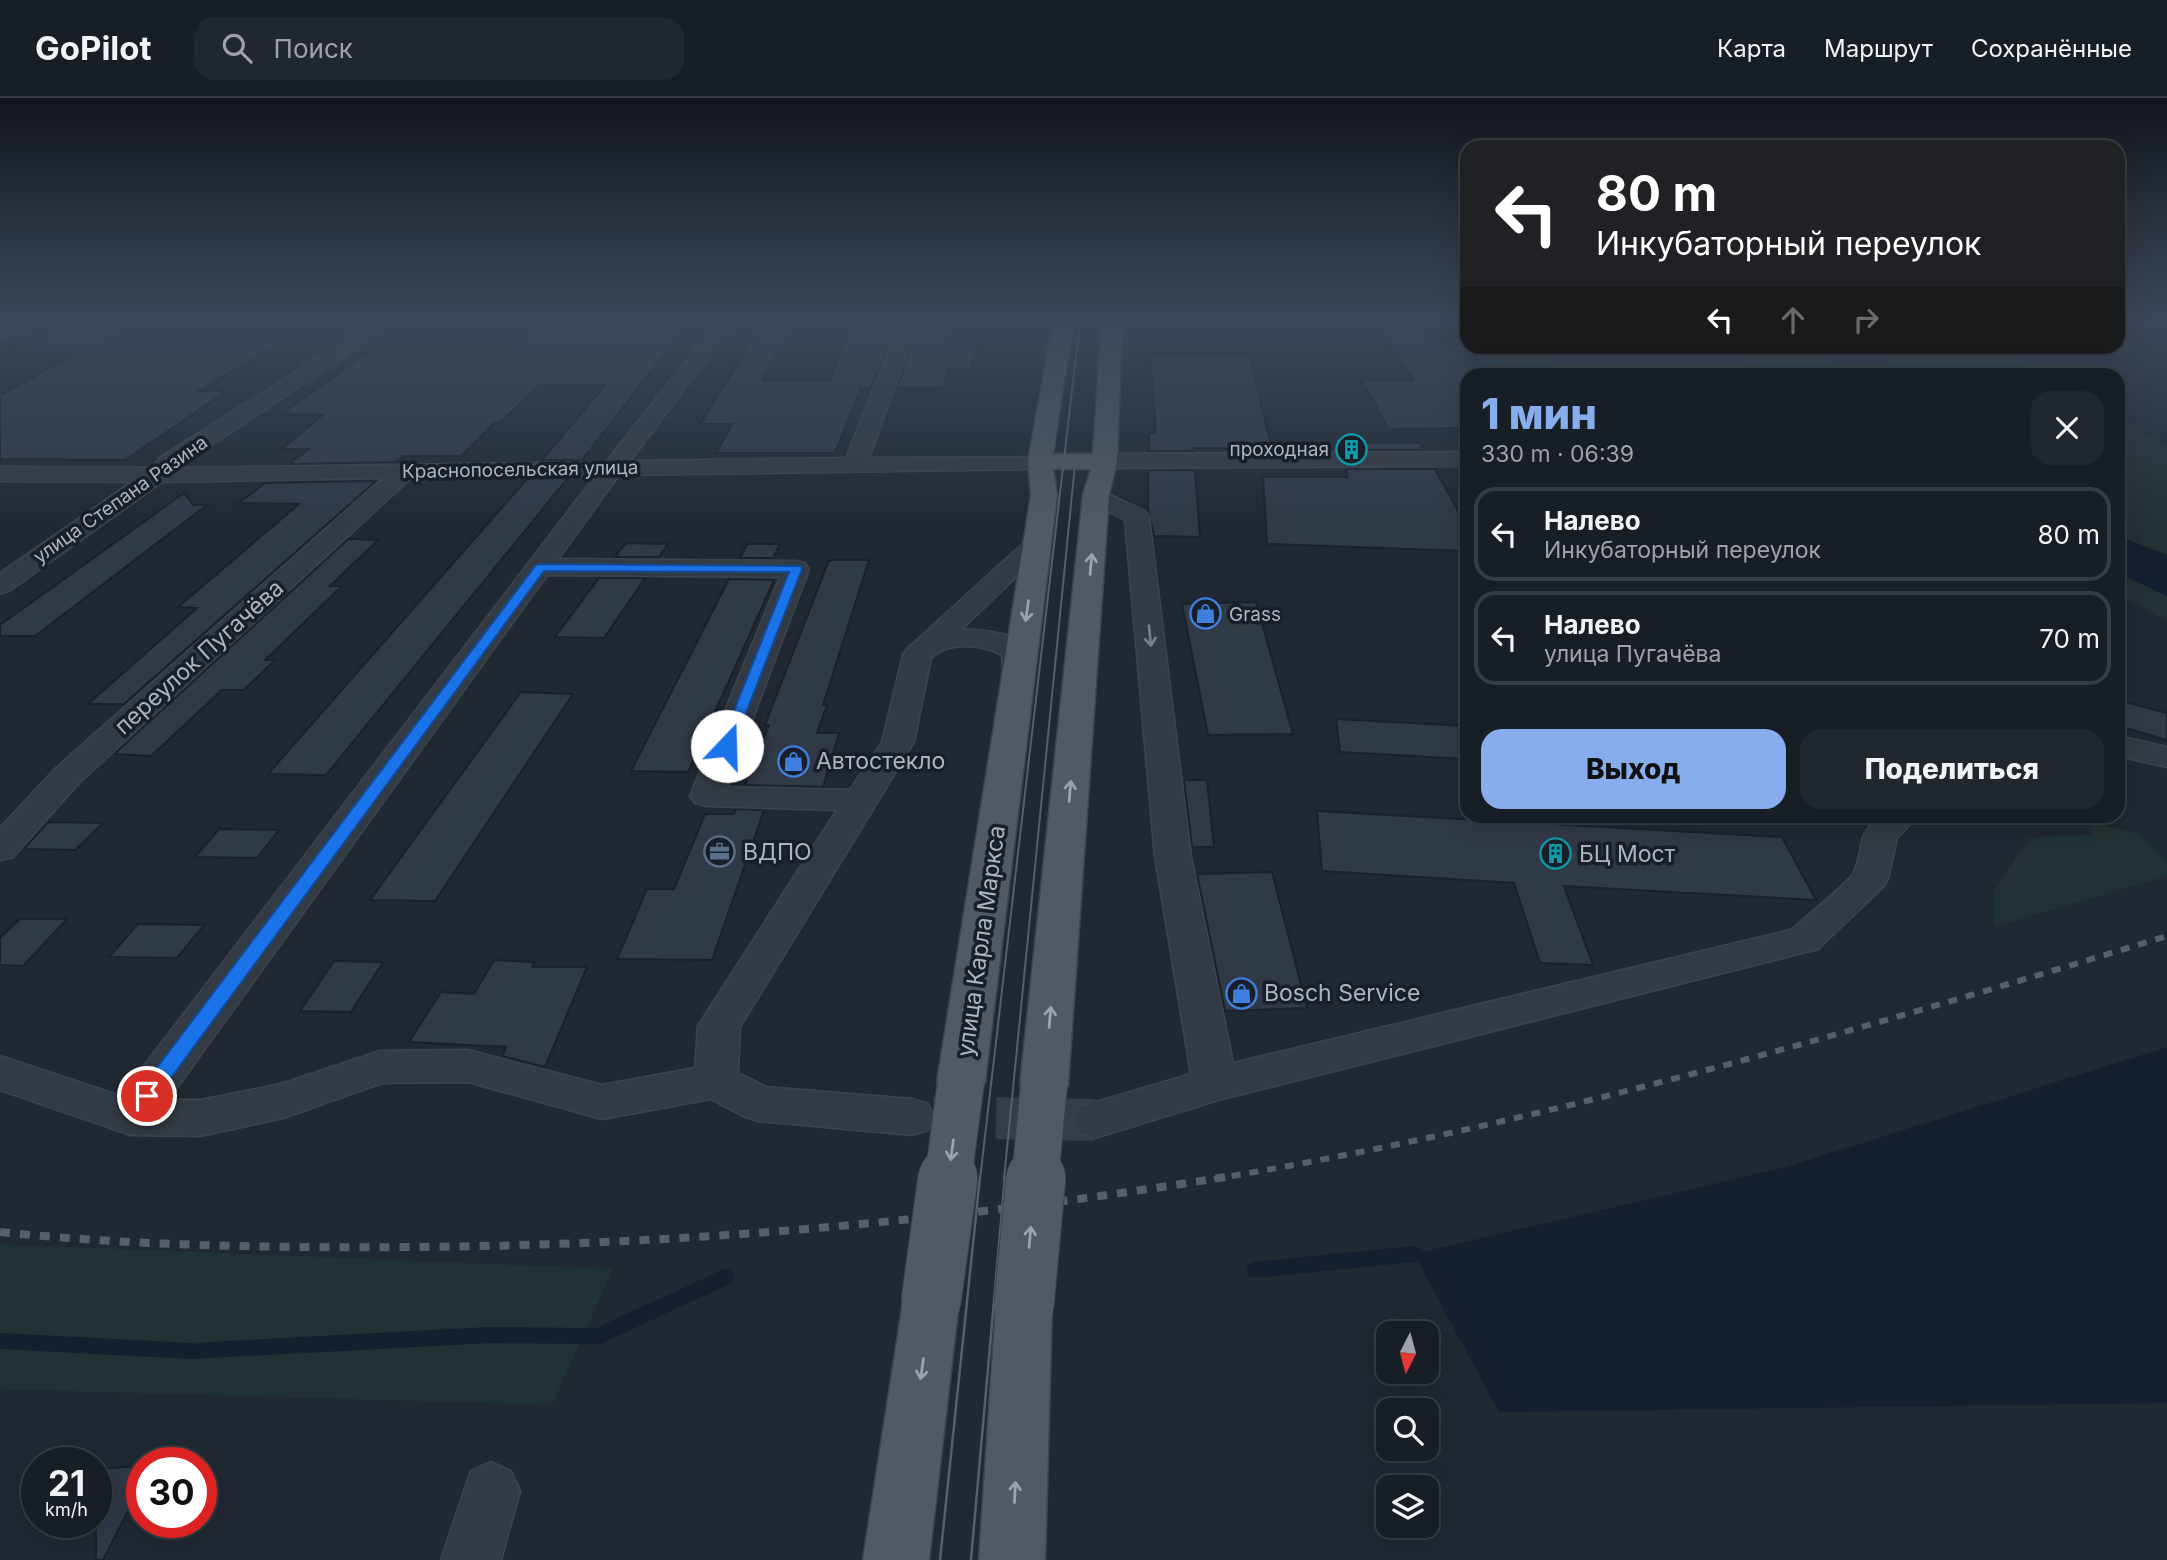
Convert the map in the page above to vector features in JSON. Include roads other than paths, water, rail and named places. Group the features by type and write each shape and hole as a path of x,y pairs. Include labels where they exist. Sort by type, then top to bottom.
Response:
{"main road":[{"name":"улица Карла Маркса","path":"897,1560 1044,495 1041,463 1052,390"},
{"path":"1012,1560 1024,1305 1107,390"},
{"path":"1041,463 1101,478"}],"street":[{"name":"улица Степана Разина","path":"0,585 157,475 169,462 281,390"},
{"path":"131,1117 673,390"},
{"path":"855,465 883,390"},
{"path":"1101,478 1460,459"},
{"name":"Краснопосельская улица","path":"0,474 157,475 1041,463"},
{"name":"переулок Пугачёва","path":"0,849 67,776 405,471"},
{"path":"1101,478 1137,517 1173,858 1215,1084"},
{"path":"716,1081 719,1026 898,742 917,655 1037,544"},
{"path":"540,567 796,569 707,796 860,801"},
{"path":"930,643 954,638 981,637 1001,642 1016,651 1018,672"},
{"path":"2125,748 2167,757"},
{"path":"1094,1120 1215,1084 1804,940 1871,879 1880,835 1893,823"},
{"path":"0,1073 131,1117 200,1118 283,1101 380,1067 468,1066 602,1102 716,1081 759,1104 912,1117"},
{"path":"471,1560 491,1491"}],"water":[{"path":"2125,539 2167,555 2167,596 2125,576"},
{"path":"2167,1047 2167,1403 1499,1412 1414,1254 1786,1167"}],"waterway":[{"path":"1254,1270 1414,1254"},
{"path":"0,1341 191,1351 490,1335 598,1336 726,1277"}],"tunnel":[{"path":"933,1117 1095,1120"}],"tram line":[{"path":"980,1179 1072,390"},
{"path":"1004,1179 1075,464"},
{"path":"940,1560 980,1177"},
{"path":"971,1560 1005,1177"}],"railway":[{"path":"1225,1177 1456,1132 1576,1104 1813,1041 2167,936"},
{"path":"0,1232 154,1243 258,1246 413,1247 617,1241 719,1236 922,1218 1124,1193 1225,1177"},
{"path":"1214,1179 1225,1177"}],"place":[{"name":"проходная","path":"1352,449"},
{"name":"Grass","path":"1206,614"},
{"name":"Автостекло","path":"793,761"},
{"name":"ВДПО","path":"720,852"},
{"name":"БЦ Мост","path":"1556,854"},
{"name":"Bosch Service","path":"1241,993"}]}
